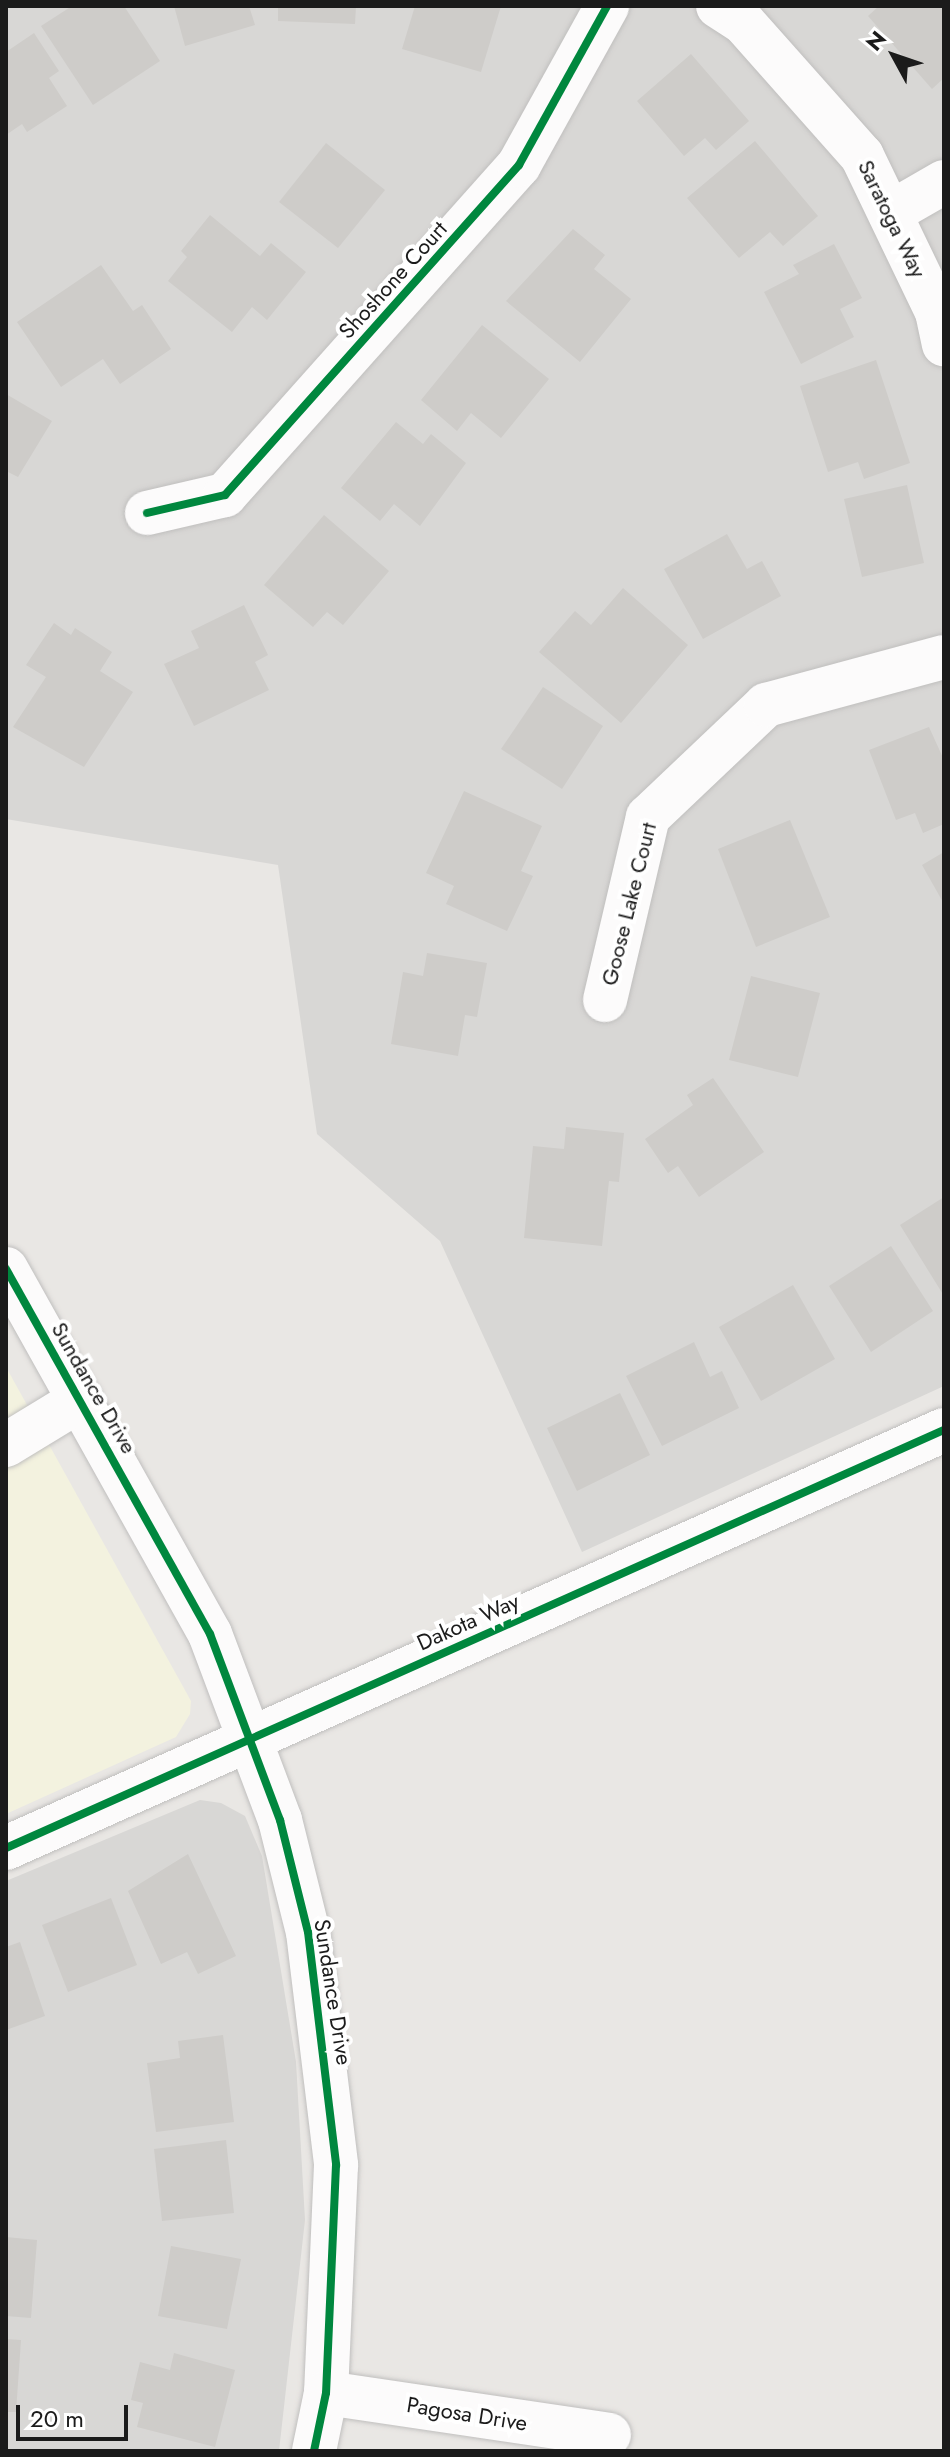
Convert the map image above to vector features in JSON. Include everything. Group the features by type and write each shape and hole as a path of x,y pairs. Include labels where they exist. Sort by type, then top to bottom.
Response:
{"street":[{"name":"Shoshone Court","path":"147,513 225,495 519,165 607,6"},
{"name":"Saratoga Way","path":"718,6 743,22 862,156 937,312 944,344"},
{"path":"890,213 944,182"},
{"name":"Goose Lake Court","path":"605,1000 648,817 766,705 944,657"},
{"name":"Sundance Drive","path":"6,1269 210,1634 252,1738 308,1932 326,2053 336,2165 326,2393 314,2451"},
{"path":"6,1445 80,1400"},
{"name":"Dakota Way","path":"6,1848 944,1430"},
{"name":"Pagosa Drive","path":"326,2393 609,2435"}],"shaded area":[{"path":"6,6 944,6 944,1386 582,1552 440,1241 317,1134 278,865 6,819"},
{"path":"6,1367 191,1701 190,1714 176,1737 6,1814"},
{"path":"200,1800 221,1803 245,1816 262,1856 296,2062 305,2220 279,2451 6,2451 6,1881"}],"building":[{"path":"72,6 124,6 160,61 93,105 41,26"},
{"path":"174,6 249,6 255,25 185,46"},
{"path":"278,6 356,6 355,24 278,21"},
{"path":"415,6 501,6 481,72 402,49"},
{"path":"879,6 944,6 944,78 932,89 868,16"},
{"path":"34,33 59,71 49,78 67,106 27,132 22,124 6,135 6,52"},
{"path":"691,54 749,121 716,150 705,138 684,156 637,101"},
{"path":"755,141 818,216 783,246 770,232 739,258 687,198"},
{"path":"326,143 385,190 338,248 279,202"},
{"path":"210,215 260,256 271,243 306,272 267,320 252,307 232,332 168,281 187,257 181,251"},
{"path":"573,229 605,255 594,269 631,299 580,362 506,301"},
{"path":"834,244 862,298 840,309 854,337 801,364 764,292 799,274 793,265"},
{"path":"101,265 133,311 142,305 171,349 120,384 103,359 61,387 17,322"},
{"path":"482,325 549,379 501,438 471,413 457,431 421,400"},
{"path":"876,360 910,463 864,479 858,462 828,472 800,386"},
{"path":"6,394 52,421 18,477 6,471"},
{"path":"396,422 423,444 431,434 466,463 420,526 394,504 380,521 341,488"},
{"path":"907,485 924,563 862,577 844,499"},
{"path":"324,515 389,571 343,625 327,612 313,627 264,585"},
{"path":"727,534 747,569 762,561 781,596 703,639 664,569"},
{"path":"623,588 688,645 621,723 539,652 575,611 591,625"},
{"path":"244,605 268,655 255,662 269,690 194,726 164,664 199,648 191,631"},
{"path":"54,623 71,635 75,628 112,652 100,671 133,692 84,767 13,727 46,677 26,665"},
{"path":"543,687 603,726 562,789 501,749"},
{"path":"929,727 944,760 944,824 923,833 915,813 896,820 869,750"},
{"path":"464,791 542,826 521,871 533,876 507,931 446,904 454,886 426,873"},
{"path":"790,820 830,917 756,947 718,849"},
{"path":"944,852 944,904 922,865"},
{"path":"427,953 487,963 477,1017 465,1015 458,1056 391,1044 403,972 423,976"},
{"path":"751,976 820,993 798,1077 729,1060"},
{"path":"713,1078 764,1152 699,1197 678,1166 668,1173 645,1139 693,1105 687,1095"},
{"path":"566,1127 624,1133 619,1182 609,1181 602,1246 524,1238 533,1146 564,1149"},
{"path":"944,1197 944,1296 900,1225"},
{"path":"891,1246 933,1311 871,1352 829,1286"},
{"path":"793,1285 835,1359 761,1401 719,1327"},
{"path":"694,1342 710,1377 722,1371 739,1408 662,1446 626,1376"},
{"path":"620,1393 650,1455 577,1491 547,1428"},
{"path":"188,1854 236,1956 198,1974 187,1952 161,1964 128,1891"},
{"path":"111,1898 137,1965 68,1992 42,1925"},
{"path":"20,1942 45,2016 6,2030 6,1947"},
{"path":"223,2035 234,2122 156,2132 147,2063 180,2058 178,2041"},
{"path":"226,2140 234,2213 162,2221 154,2149"},
{"path":"6,2237 37,2240 31,2318 6,2316"},
{"path":"171,2246 241,2259 227,2329 158,2316"},
{"path":"6,2339 21,2340 16,2412 6,2412"},
{"path":"174,2353 235,2370 215,2447 137,2427 143,2403 131,2400 140,2362 170,2370"}],"cycle path":[{"path":"147,513 225,495 519,165 607,6"},
{"path":"6,1269 210,1634 280,1820 308,1932 336,2165 326,2393 314,2451"},
{"path":"6,1848 944,1430"}]}
